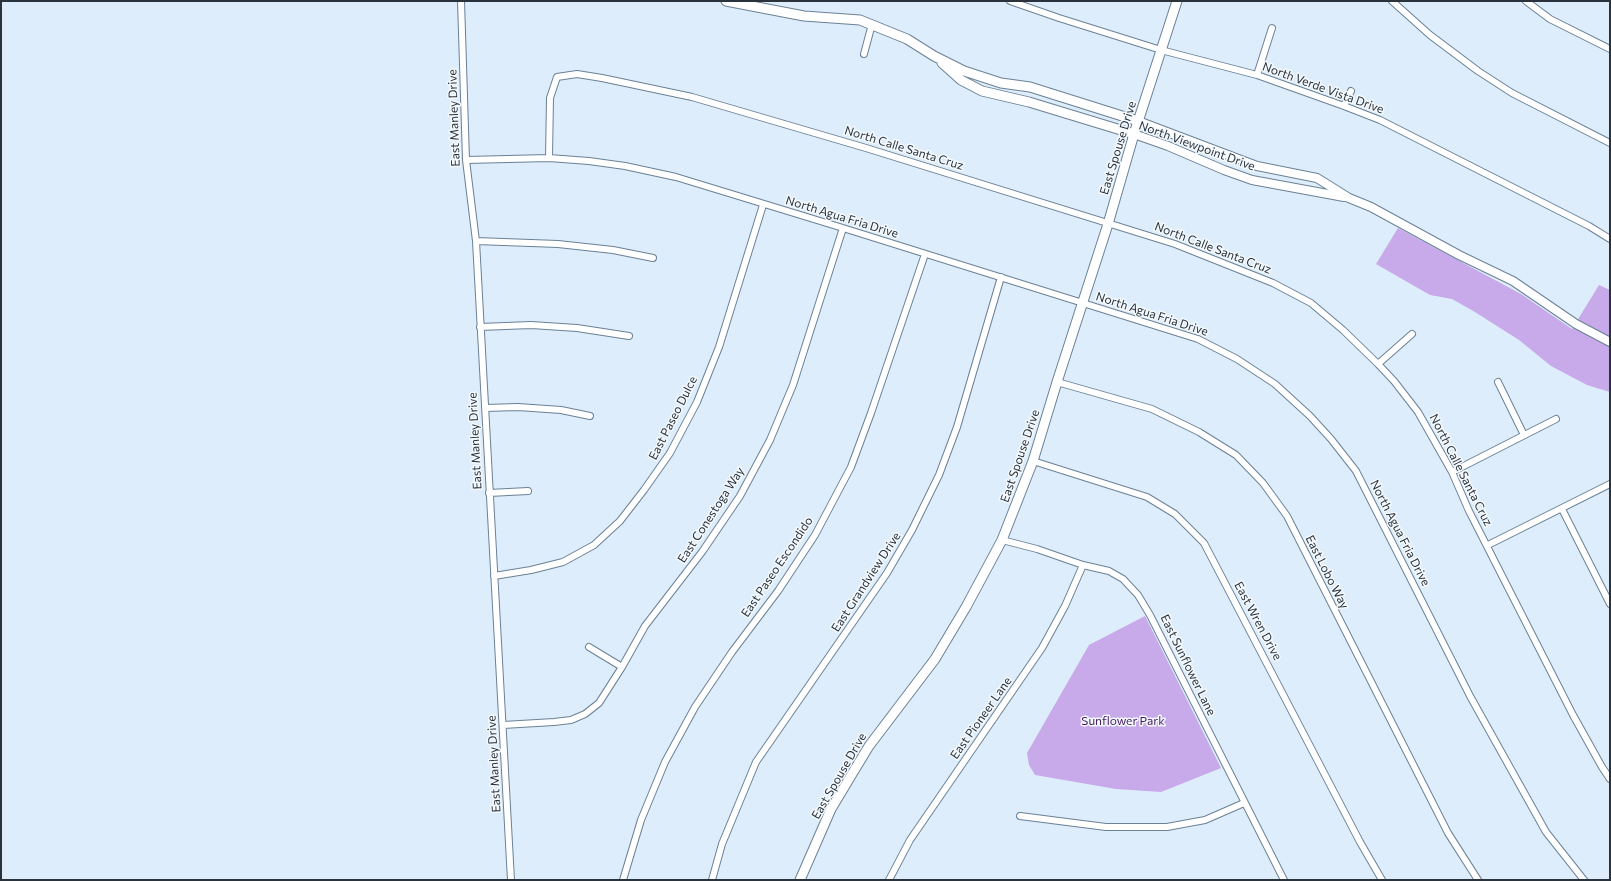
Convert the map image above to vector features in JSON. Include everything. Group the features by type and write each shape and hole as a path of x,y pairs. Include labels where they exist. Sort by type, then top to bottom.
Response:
{"main road":[{"name":"North Viewpoint Drive","path":"726,1 804,16 860,20 907,39 934,56 964,71 1001,83 1030,87 1138,121"},
{"name":"East Spouse Drive","path":"800,880 832,809 852,774 869,746 935,660 966,607 1002,540 1033,461 1108,224 1138,121 1177,1"},
{"name":"North Viewpoint Drive","path":"934,56 961,80 982,91 1029,102 1134,134"}],"street":[{"name":"East Manley Drive","path":"461,1 466,160 476,242 511,880"},
{"name":"North Verde Vista Drive","path":"1010,1 1161,50 1257,75 1344,106 1387,124 1589,226 1610,239"},
{"path":"1392,1 1430,35 1478,71 1518,96 1610,143"},
{"path":"1526,1 1550,19 1610,49"},
{"path":"864,54 872,24"},
{"path":"1257,75 1272,28"},
{"name":"North Calle Santa Cruz","path":"549,158 550,98 557,77 577,74 692,97 866,148 1175,244 1273,283 1311,303 1343,330 1378,364 1394,381 1418,412 1452,472 1469,511 1488,545 1573,715 1610,779"},
{"path":"1344,106 1351,91"},
{"name":"North Viewpoint Drive","path":"1138,121 1257,166 1317,178 1349,198 1371,207 1459,255 1513,281 1576,324 1610,342"},
{"name":"North Viewpoint Drive","path":"1134,134 1252,180 1349,198"},
{"name":"North Agua Fria Drive","path":"466,160 549,158 589,161 676,177 1198,339 1237,359 1275,384 1310,416 1331,439 1356,471 1470,696 1546,832 1584,880"},
{"name":"East Paseo Dulce","path":"494,576 531,570 563,562 594,545 620,521 644,490 670,453 697,402 719,348 763,205"},
{"name":"East Conestoga Way","path":"503,725 571,720 585,714 599,703 622,668 645,626 702,552 740,496 770,440 793,385 843,228"},
{"path":"476,242 558,244 613,250 653,258"},
{"name":"East Paseo Escondido","path":"623,880 641,820 665,762 691,714 732,652 778,590 815,535 851,467 925,254"},
{"name":"East Grandview Drive","path":"712,880 722,844 756,762 887,573 916,523 939,475 957,428 1001,277"},
{"path":"480,327 531,325 569,327 629,336"},
{"path":"1378,364 1412,334"},
{"name":"East Lobo Way","path":"1057,382 1152,409 1199,432 1236,455 1263,484 1287,516 1448,833 1478,880"},
{"path":"1498,382 1524,435"},
{"path":"484,408 518,407 560,410 590,416"},
{"path":"1452,472 1556,419"},
{"name":"East Wren Drive","path":"1033,461 1147,497 1175,514 1204,543 1360,842 1382,880"},
{"path":"1488,545 1610,484"},
{"path":"489,493 528,491"},
{"path":"1562,509 1610,604"},
{"name":"East Sunflower Lane","path":"1002,540 1109,571 1123,579 1138,595 1150,614 1284,880"},
{"name":"East Pioneer Lane","path":"890,880 910,840 1042,648 1065,606 1084,565"},
{"path":"589,648 622,668"},
{"path":"1020,816 1106,827 1167,827 1204,820 1244,803"}],"green space":[{"path":"1398,228 1521,294 1572,329 1599,285 1610,290 1610,392 1587,385 1551,366 1519,340 1452,299 1430,295 1376,264"},
{"name":"Sunflower Park","path":"1145,616 1221,768 1161,792 1116,789 1035,775 1029,765 1027,753 1089,645"}]}
